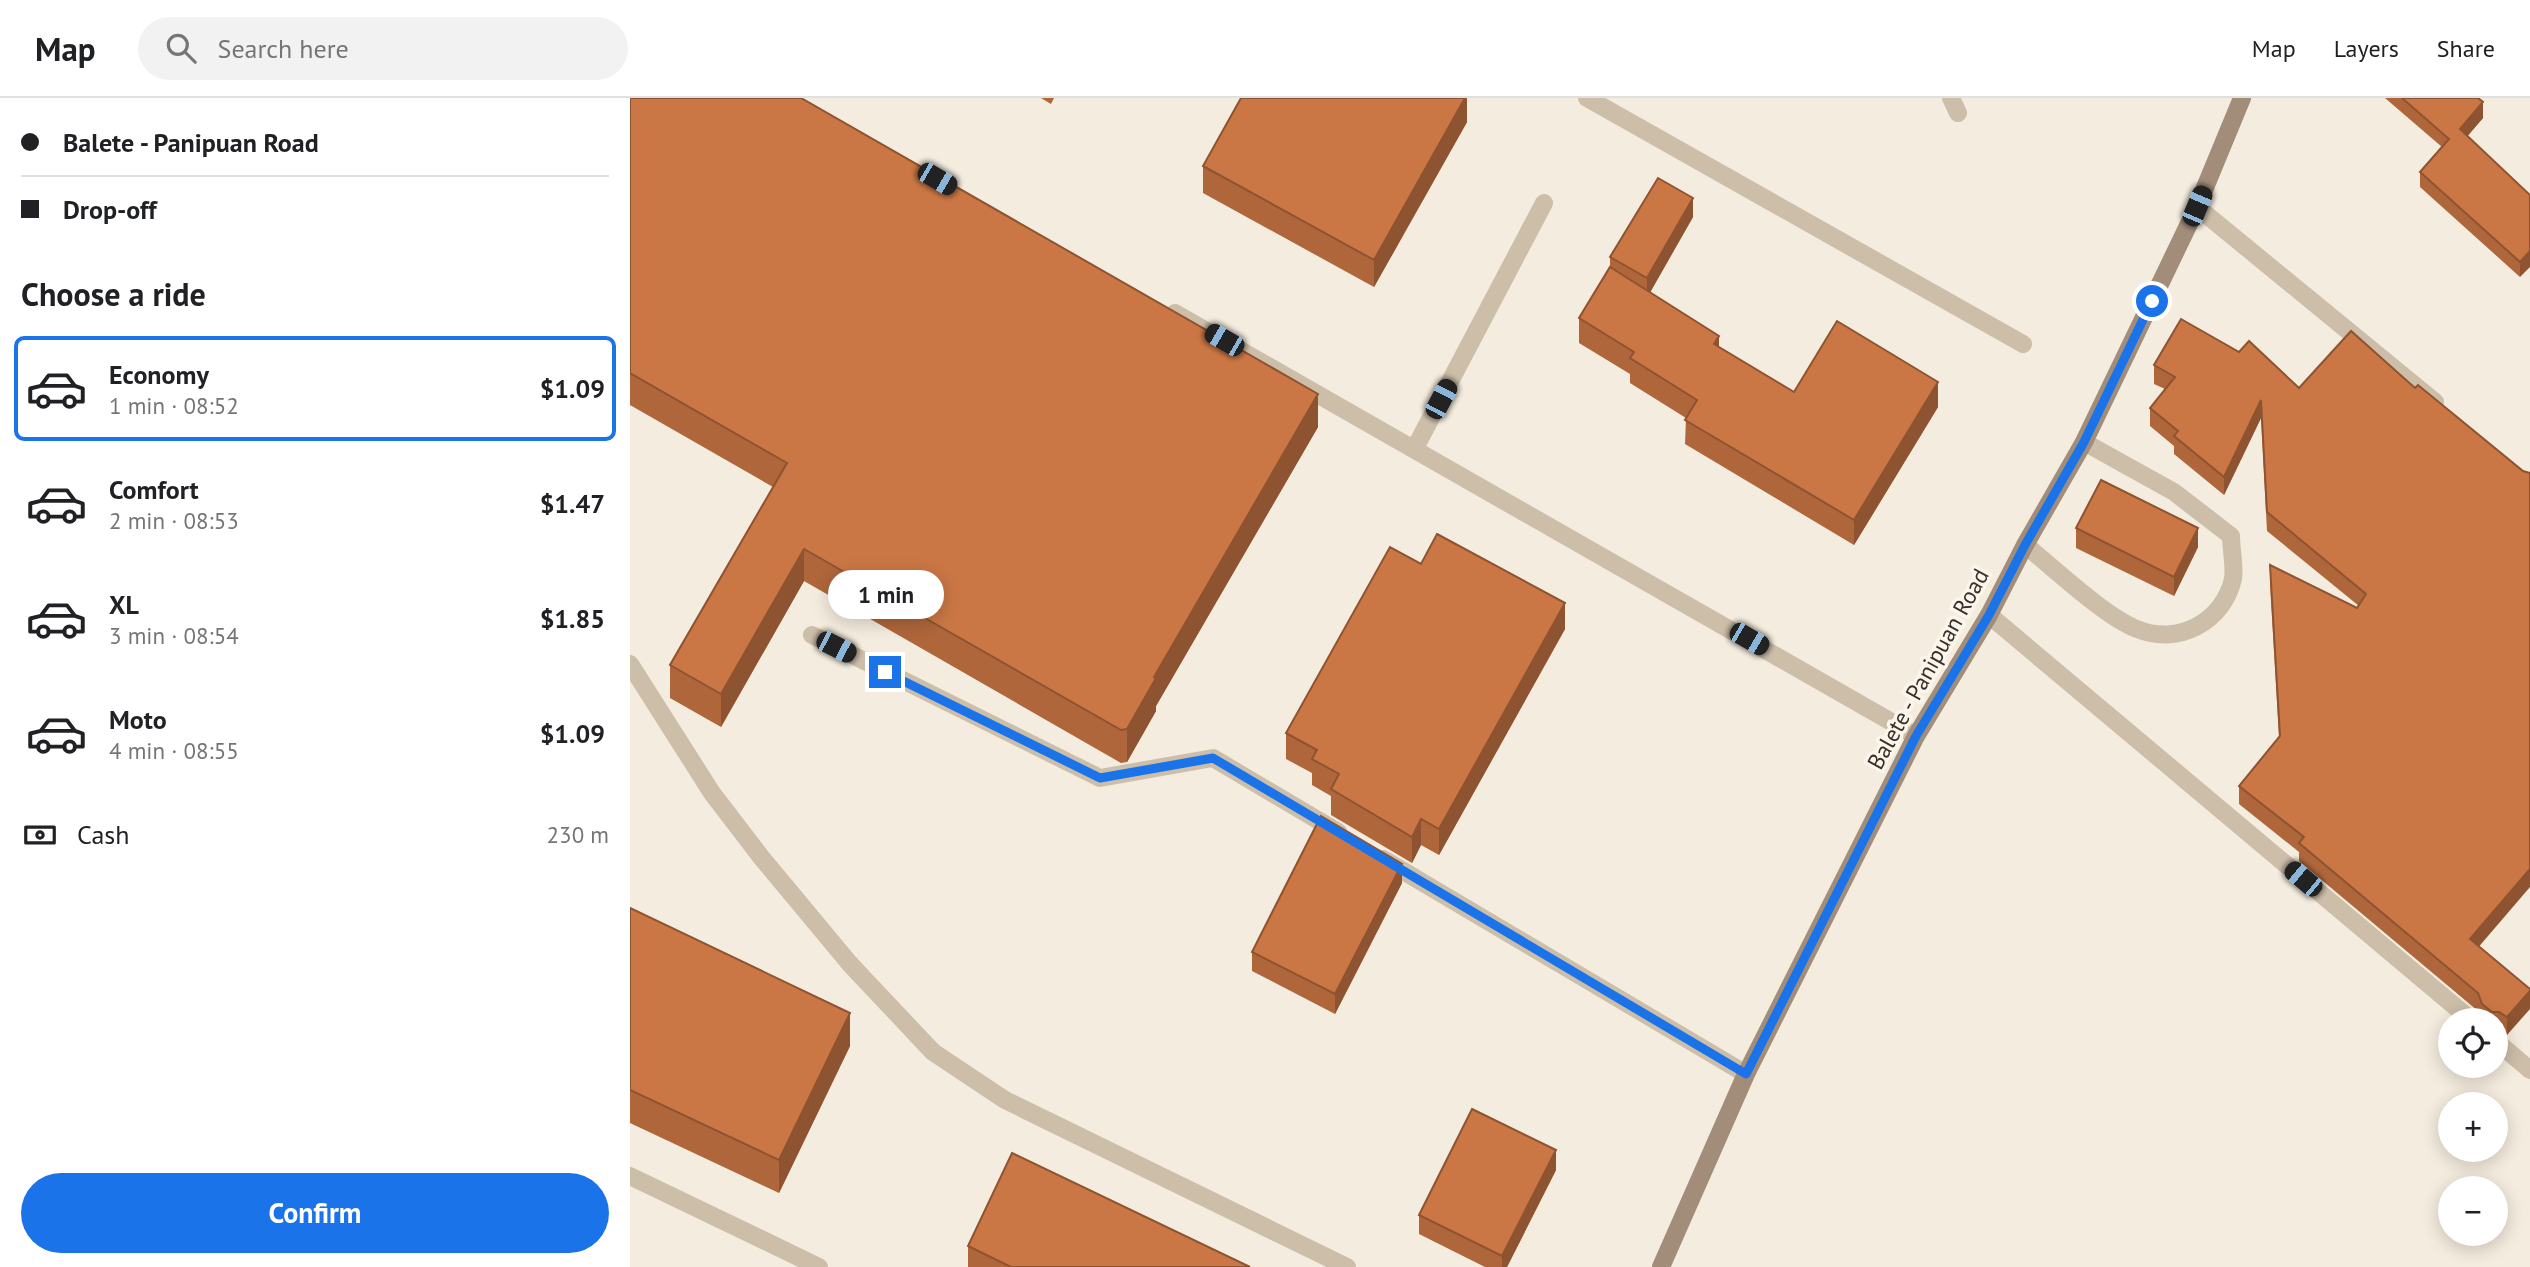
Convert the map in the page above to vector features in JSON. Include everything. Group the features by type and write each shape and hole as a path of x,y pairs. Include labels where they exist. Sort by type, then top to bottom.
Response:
{"main road":[{"name":"Balete - Panipuan Road","path":"1661,1267 1746,1074 1916,736 1989,615 2025,545 2084,442 2197,206 2242,98"}],"street":[{"path":"1587,98 2023,344"},
{"path":"1415,448 1545,203"},
{"path":"2197,206 2444,410"},
{"path":"1160,304 1916,736"},
{"path":"2025,545 2108,612 2137,629 2169,635 2202,626 2218,610 2233,578 2231,536 2174,492 2084,442"},
{"path":"1989,615 2457,1008"},
{"path":"812,635 1100,778 1213,758 1746,1074"},
{"path":"630,664 712,793 761,857 850,964 933,1052 1005,1100 1347,1267"},
{"path":"2508,1051 2530,1070"},
{"path":"630,1175 819,1267"}],"building":[{"path":"630,98 801,98 1318,394 1154,677 1156,678 1127,729 1121,730 804,549 721,694 670,665 787,463 630,373"},
{"path":"1241,98 1465,98 1374,260 1203,166"},
{"path":"2402,98 2478,98 2483,102 2460,129 2530,195 2530,251 2520,262 2420,172 2449,139"},
{"path":"1658,178 1693,198 1647,278 1610,257"},
{"path":"1610,267 1719,336 1714,344 1794,392 1837,321 1938,382 1854,520 1685,420 1697,400 1630,358 1634,352 1579,318"},
{"path":"2181,319 2239,352 2249,341 2299,388 2351,331 2415,388 2418,385 2523,471 2530,473 2530,869 2470,939 2530,989 2508,1016 2508,1008 2487,1008 2482,1004 2478,993 2299,843 2304,837 2239,786 2280,736 2270,565 2357,608 2366,594 2267,512 2261,400 2224,477 2174,436 2178,431 2150,408 2175,377 2154,365"},
{"path":"2101,480 2198,528 2174,577 2076,528"},
{"path":"1437,534 1565,603 1439,829 1421,819 1412,837 1331,789 1339,774 1312,759 1317,750 1286,733 1390,547 1421,564"},
{"path":"1321,816 1402,864 1335,994 1252,952"},
{"path":"630,908 850,1013 779,1160 630,1090"},
{"path":"1472,1109 1556,1150 1502,1256 1419,1215"},
{"path":"1012,1153 1250,1267 1011,1267 968,1246"}],"route":[{"path":"885,672 1100,778 1213,758 1746,1074 1916,736 1989,615 2025,545 2084,442 2152,301"}]}
